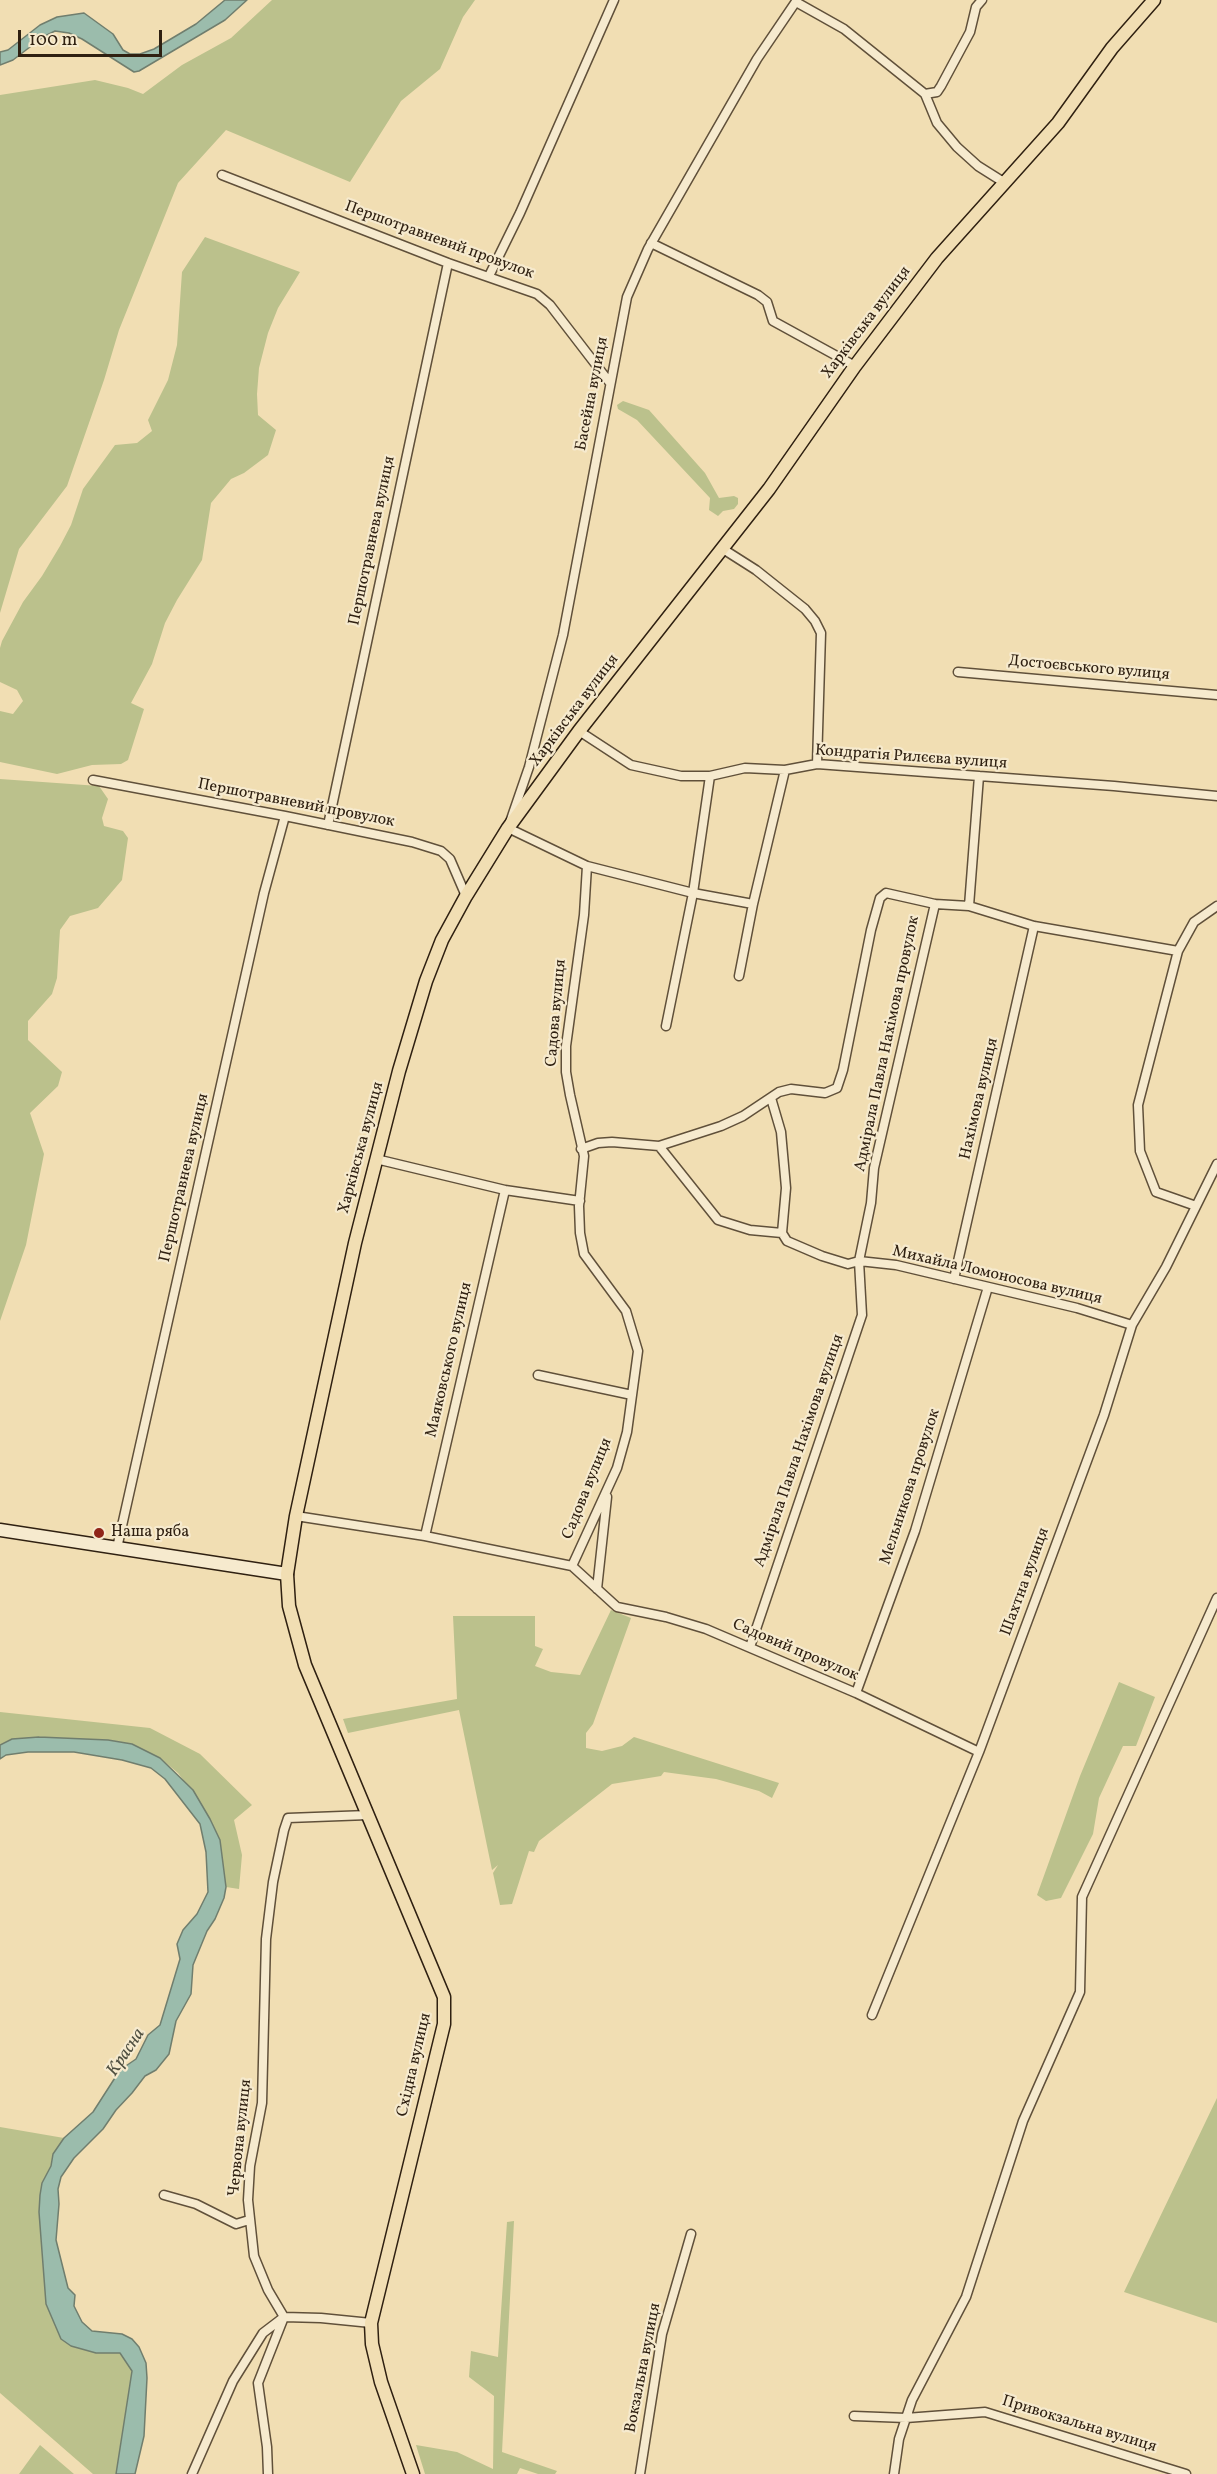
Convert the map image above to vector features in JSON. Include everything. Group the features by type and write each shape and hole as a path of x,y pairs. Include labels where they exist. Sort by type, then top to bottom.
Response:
{"main road":[{"name":"Харківська вулиця","path":"287,1574 296,1515 333,1337 376,1159 426,981 442,940 466,896 508,828 579,731 769,489 855,366 942,252 1058,123 1112,48 1154,0"},
{"name":"Східна вулиця","path":"287,1574 289,1606 305,1665 441,1988 445,2006 444,2024 371,2323 372,2344 381,2382 413,2474"}],"street":[{"path":"489,276 525,202 614,0"},
{"path":"925,94 937,92 941,87 970,32 976,7 982,0"},
{"path":"796,1 844,29 925,94 937,123 957,147 978,166 1005,183"},
{"name":"Басейна вулиця","path":"508,828 529,767 563,635 627,297 651,243 757,59 796,1"},
{"name":"Першотравневий провулок","path":"222,175 448,263 537,294 550,305 610,383"},
{"path":"651,243 758,296 767,302 772,321 855,366"},
{"name":"Першотравнева вулиця","path":"328,825 448,263"},
{"path":"723,549 756,570 805,609 821,633 817,764"},
{"name":"Достоєвського вулиця","path":"958,672 1217,695"},
{"name":"Кондратія Рилєєва вулиця","path":"579,731 630,765 681,776 710,776 745,768 785,770 817,764 1217,796"},
{"path":"739,976 753,904 785,770"},
{"path":"666,1026 693,893 710,776"},
{"path":"969,906 979,777"},
{"name":"Першотравневий провулок","path":"93,780 285,816 412,842 441,851 450,859 466,896"},
{"name":"Першотравнева вулиця","path":"117,1548 264,893 285,816"},
{"path":"508,828 587,866 693,893 753,904"},
{"name":"Садова вулиця","path":"572,1566 607,1491 627,1432 638,1351 626,1311 585,1254 580,1233 580,1201 584,1171 566,1072 566,1046 584,915 587,866"},
{"path":"581,1149 598,1143 612,1142 659,1146 721,1126 743,1116 779,1092 791,1089 825,1094 837,1088 843,1070 871,930 880,898 886,893 934,904 969,906 1034,926 1178,951"},
{"name":"Адмірала Павла Нахімова провулок","path":"859,1261 886,1109 934,904"},
{"path":"1196,1206 1156,1192 1140,1151 1138,1106 1178,951 1194,922 1217,906"},
{"name":"Нахімова вулиця","path":"954,1279 1034,926"},
{"path":"659,1146 718,1220 750,1230 782,1233 786,1188 781,1132 771,1098"},
{"path":"376,1159 505,1190 580,1201"},
{"name":"Шахтна вулиця","path":"872,2014 979,1752 1104,1415 1132,1325 1166,1267 1217,1164"},
{"name":"Маяковського вулиця","path":"425,1536 505,1190"},
{"name":"Михайла Ломоносова вулиця","path":"782,1233 788,1241 848,1264 859,1261 896,1265 1077,1308 1132,1325"},
{"name":"Адмірала Павла Нахімова вулиця","path":"750,1647 862,1316 859,1261"},
{"name":"Мельникова провулок","path":"856,1693 915,1531 988,1287"},
{"path":"538,1375 632,1395"},
{"path":"597,1589 607,1491"},
{"path":"296,1515 425,1536 572,1566"},
{"path":"0,1530 287,1574"},
{"name":"Садовий провулок","path":"572,1566 617,1607 706,1629 856,1693 979,1752"},
{"path":"894,2474 899,2439 912,2400 966,2297 1023,2121 1080,1992 1082,1897 1217,1598"},
{"name":"Червона вулиця","path":"284,2317 268,2290 254,2256 249,2220 250,2166 262,2103 266,1939 273,1882 288,1818 368,1815"},
{"path":"164,2195 196,2204 236,2224 249,2220"},
{"name":"Вокзальна вулиця","path":"640,2474 662,2334 691,2234"},
{"path":"268,2474 267,2447 258,2384 284,2317"},
{"path":"192,2474 233,2381 263,2333 284,2317 371,2323"},
{"name":"Привокзальна вулиця","path":"854,2416 906,2418 985,2412 1186,2474"}],"green space":[{"path":"272,0 475,0 463,17 440,69 401,101 350,182 226,130 178,183 119,330 67,486 19,549 0,613 0,95 95,80 143,94 182,65 231,38"},
{"path":"205,237 300,272 278,308 268,333 259,368 258,415 276,430 268,455 244,473 231,479 211,503 202,560 165,623 152,664 131,703 144,709 128,760 121,764 92,765 57,774 0,762 0,711 13,714 23,701 17,690 0,682 2,641 23,602 60,546 71,525 83,489 115,445 137,443 152,431 148,420 168,380 177,345 182,272"},
{"path":"623,401 649,410 705,473 719,498 734,496 738,498 738,504 734,509 723,511 718,516 709,510 710,498 637,420 618,409 617,405"},
{"path":"0,779 99,786 108,799 102,818 104,826 123,831 128,838 122,880 98,908 70,916 60,930 57,978 52,994 28,1021 28,1040 62,1072 58,1086 30,1113 44,1154 26,1245 0,1321"},
{"path":"611,1610 631,1618 593,1724 586,1733 586,1748 602,1751 622,1746 634,1737 779,1783 772,1798 759,1791 716,1779 664,1772 661,1776 612,1784 539,1841 534,1852 529,1851 512,1904 500,1905 493,1873 498,1865 492,1870 459,1710 348,1733 343,1719 457,1699 453,1616 535,1616 535,1646 543,1649 535,1666 551,1672 580,1675"},
{"path":"1119,1682 1155,1697 1136,1746 1123,1746 1099,1798 1093,1834 1061,1898 1046,1901 1037,1895 1080,1776"},
{"path":"0,1712 150,1728 200,1754 252,1805 234,1820 242,1855 239,1889 226,1887 220,1840 202,1805 178,1773 160,1758 132,1744 108,1740 39,1737 14,1739 0,1745"},
{"path":"1217,2098 1217,2323 1124,2292"},
{"path":"0,2127 64,2138 53,2154 51,2166 42,2183 41,2236 45,2290 96,2353 120,2353 132,2371 116,2474 93,2474 0,2393"},
{"path":"514,2221 502,2452 557,2471 555,2474 538,2474 520,2468 517,2474 425,2474 416,2445 457,2452 493,2469 494,2396 469,2377 471,2351 498,2357 507,2222"},
{"path":"40,2445 74,2474 19,2474"}],"shaded area":[{"path":"225,0 247,0 225,20 139,71 134,72 82,39 69,33 55,31 43,37 13,60 0,65 0,52 8,50 40,25 57,17 84,13 113,34 123,50 130,54 140,54 154,49 196,24"},
{"path":"39,1737 108,1740 132,1744 160,1758 193,1790 220,1840 226,1887 224,1898 193,1965 191,1994 176,2021 169,2054 156,2070 145,2076 103,2129 74,2158 61,2177 58,2189 56,2240 68,2288 75,2295 74,2306 82,2322 92,2331 122,2334 132,2339 139,2347 146,2363 144,2436 135,2474 116,2474 132,2371 120,2353 96,2353 71,2346 61,2339 46,2304 39,2212 40,2195 53,2154 64,2138 93,2112 120,2070 136,2059 148,2035 160,2025 180,1959 177,1944 183,1930 197,1914 208,1892 206,1852 200,1824 165,1779 151,1768 122,1760 74,1752 28,1752 6,1755 0,1759 0,1745 12,1739"}],"place":[{"name":"Наша ряба","path":"99,1533"}],"water label":[{"name":"Красна","path":"127,2053"}]}
